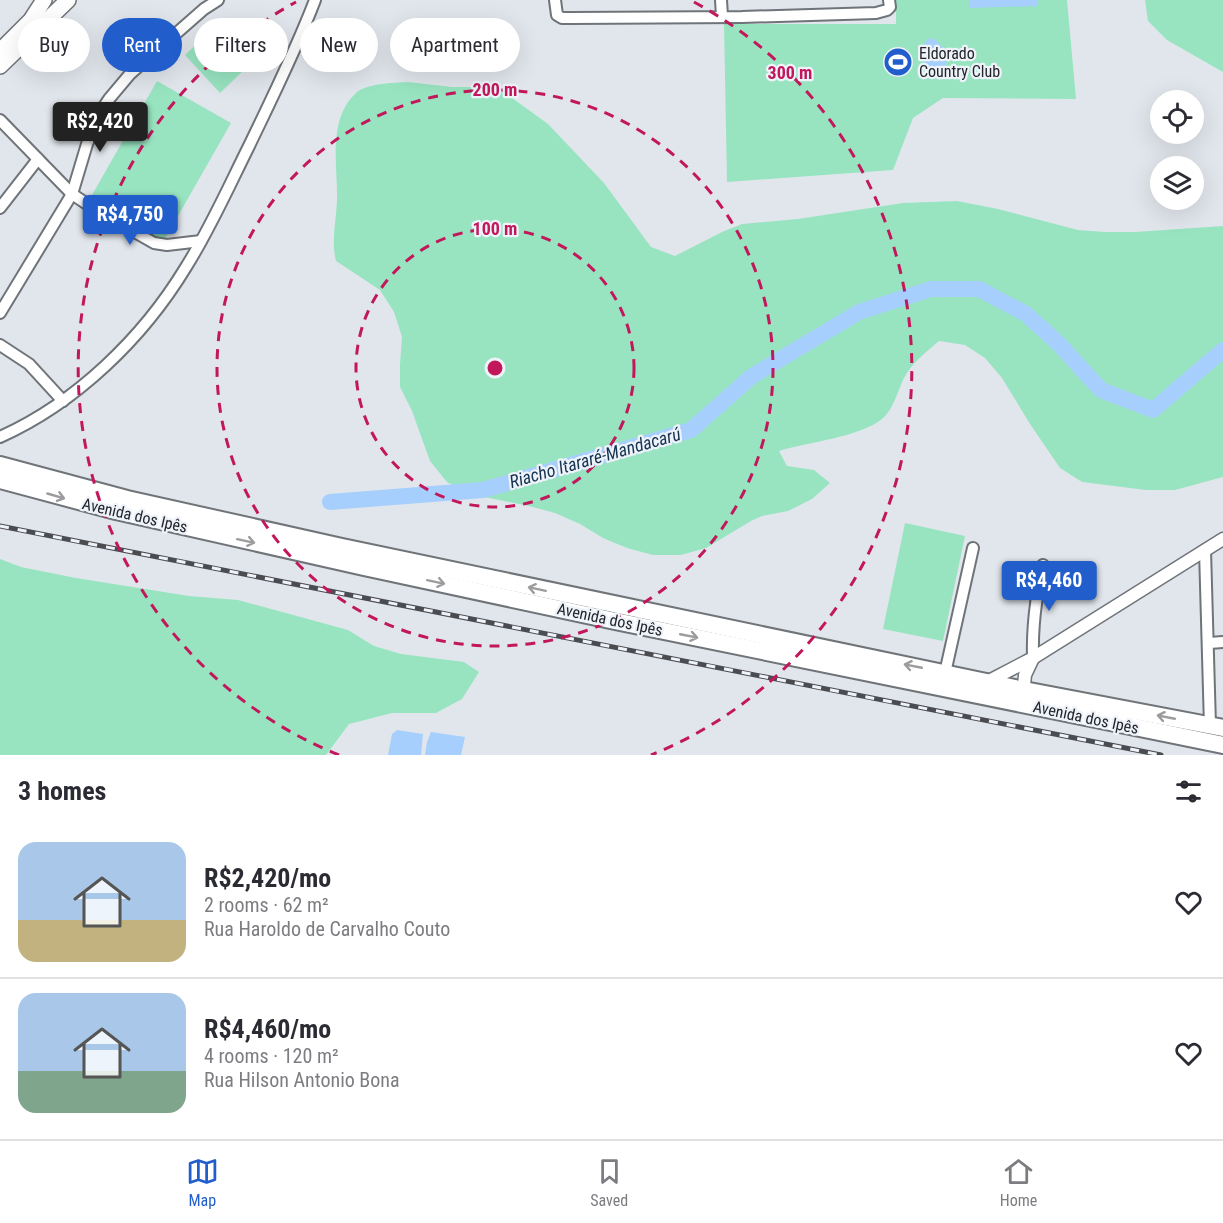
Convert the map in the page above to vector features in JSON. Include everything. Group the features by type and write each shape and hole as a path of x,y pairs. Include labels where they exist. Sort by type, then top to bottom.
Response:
{"main road":[{"path":"0,51 31,20 44,0"},
{"path":"0,66 68,0"},
{"name":"Avenida dos Ipês","path":"0,465 311,548"},
{"name":"Avenida dos Ipês","path":"0,480 116,511 341,554 987,689 1223,745"},
{"name":"Avenida dos Ipês","path":"605,611 945,673 987,689"},
{"name":"Avenida dos Ipês","path":"1022,697 1217,727"}],"street":[{"path":"0,313 72,194 87,144 109,99 130,74 197,15 219,0"},
{"path":"0,437 63,401 87,381 141,328 178,280 201,241 270,102 315,0"},
{"path":"721,0 722,16"},
{"path":"556,4 557,15 562,18 876,14 883,12 889,4"},
{"path":"0,120 72,194 154,243 166,245 201,241"},
{"path":"0,208 38,159"},
{"path":"0,345 29,364 63,401"},
{"path":"987,689 1223,539"},
{"path":"945,673 973,548"},
{"path":"1205,550 1209,643 1217,727"},
{"path":"1022,697 1025,675 1033,658 1032,628 1043,565"},
{"path":"1209,643 1223,642"}],"green space":[{"name":"Eldorado Country Club","path":"896,0 1067,0 1076,99 943,98 913,118 893,170 727,182 724,24 896,24"},
{"path":"1145,0 1223,0 1223,72 1167,40 1148,21"},
{"path":"194,46 194,65 185,55"},
{"path":"201,72 242,72 220,93"},
{"path":"157,81 231,123 162,244 88,202"},
{"path":"408,82 452,87 478,87 504,92 548,124 604,183 651,247 675,256 742,224 798,219 903,203 957,201 1078,230 1105,232 1223,226 1223,477 1175,490 1146,490 1082,482 1060,468 1002,378 985,358 965,345 939,341 911,367 892,405 882,419 847,435 779,451 787,466 814,470 830,483 812,499 788,511 762,516 751,521 706,548 681,555 653,555 603,538 555,513 470,494 447,482 430,461 412,411 400,387 402,337 394,312 380,290 336,261 334,239 337,201 336,145 341,117 346,105 360,90 380,84"},
{"path":"905,523 965,536 943,641 883,629"},
{"path":"0,559 21,567 76,578 189,596 238,600 348,630 374,646 401,654 464,662 479,672 462,699 436,713 392,713 349,724 326,755 0,755"}],"water":[{"path":"969,0 1038,0 1038,6 969,8"},
{"path":"931,38 944,51 946,59 946,67 938,76 931,74 923,67 924,44"},
{"path":"397,730 423,734 421,755 388,755 392,734"},
{"path":"431,732 465,737 461,755 425,755"}],"waterway":[{"name":"Riacho Itararé-Mandacarú","path":"330,502 483,490 691,430 752,376 859,312 931,289 979,289 1026,314 1059,344 1101,390 1153,410 1223,350"}],"railway":[{"path":"0,526 1161,755"}],"place":[{"name":"Eldorado Country Club","path":"898,62"}]}
